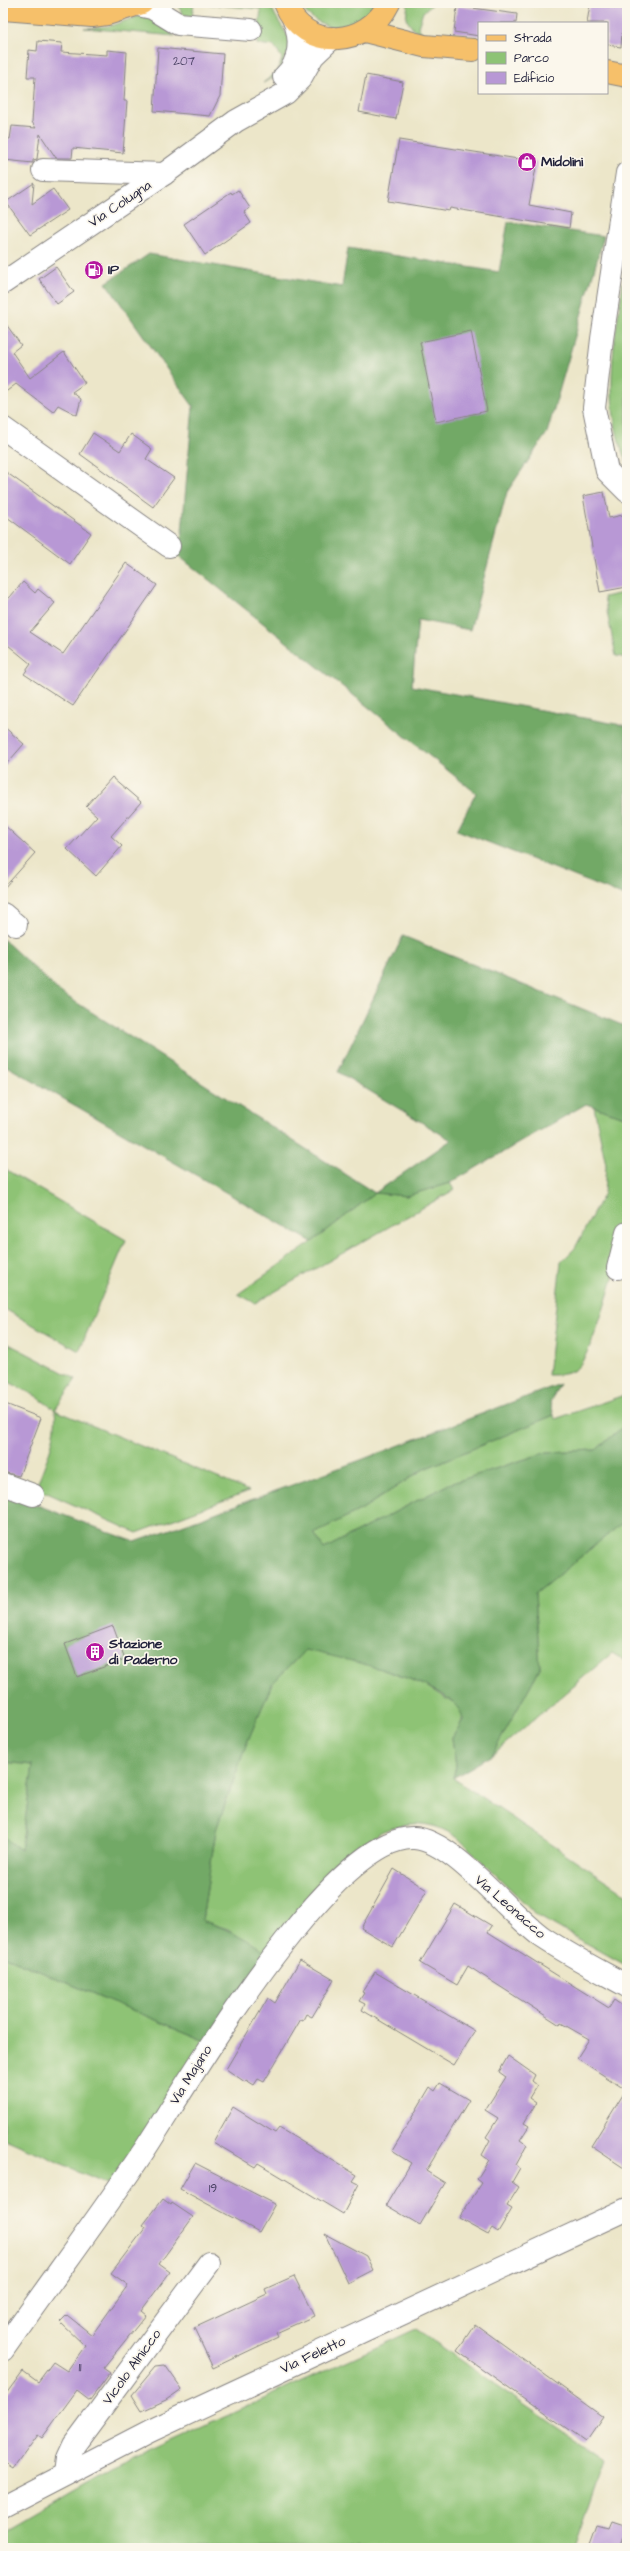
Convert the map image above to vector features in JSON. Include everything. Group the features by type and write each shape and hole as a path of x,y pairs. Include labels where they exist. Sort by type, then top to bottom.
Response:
{"main road":[{"path":"46,13 79,10 111,3"},
{"path":"289,10 312,33 332,38 348,38 365,31 376,22 389,3"},
{"path":"389,3 393,16 399,23 417,35 476,50"},
{"path":"3,9 92,16 151,5"},
{"path":"365,31 424,46 476,50"},
{"path":"608,72 627,76"}],"street":[{"path":"151,5 178,24 251,30"},
{"name":"Via Colugna","path":"236,121 257,98 282,79 293,66 299,43 289,10"},
{"name":"Via Colugna","path":"3,284 164,174 236,121 286,93 300,79 313,56 332,38"},
{"path":"43,170 164,174"},
{"path":"627,173 602,339 594,408 607,471 627,491"},
{"path":"3,428 169,546"},
{"path":"618,1268 627,1233"},
{"path":"3,1484 33,1495"},
{"name":"Via Leonacco","path":"416,1838 441,1848 457,1860 542,1937 627,1986"},
{"name":"Via Majano","path":"3,2350 142,2153 239,2001 272,1958 304,1920 349,1872 373,1852 388,1844 416,1838"},
{"name":"Via Feletto","path":"3,2507 150,2431 627,2209"},
{"name":"Vicolo Alnicco","path":"66,2474 68,2458 74,2445 208,2263"}],"green space":[{"path":"178,3 194,3 192,17 182,14"},
{"path":"194,3 270,3 292,45 276,76 263,83 278,71 282,58 274,46 257,44 261,9"},
{"path":"298,3 378,3 369,14 359,21 349,26 338,27 328,26 317,21 307,14"},
{"path":"408,3 434,3 423,12 418,27 423,34 413,29 406,19"},
{"path":"142,15 154,21 175,36 84,28 110,26"},
{"path":"508,222 604,236 547,433 507,492 470,630 418,620 412,686 627,726 627,897 457,830 476,793 175,553 181,543 193,406 106,283 149,254 342,287 348,248 499,272"},
{"path":"627,258 627,463 618,439 612,388 615,335"},
{"path":"627,592 627,658 616,656 604,597"},
{"path":"403,936 627,1027 627,1118 586,1104 450,1183 406,1196 375,1193 451,1140 338,1072"},
{"path":"3,939 60,992 375,1193 312,1242 3,1064"},
{"path":"594,1107 627,1118 628,1204 625,1230 615,1271 601,1317 586,1354 579,1366 569,1373 561,1375 548,1375 561,1262 575,1248 604,1193 606,1165"},
{"path":"3,1168 126,1240 79,1351 3,1308"},
{"path":"450,1183 454,1190 255,1303 238,1294 312,1242 375,1193 406,1196"},
{"path":"3,1341 76,1379 55,1410 36,1396 3,1379"},
{"path":"560,1384 550,1402 554,1415 424,1469 362,1509 314,1533 324,1549 449,1484 547,1452 596,1450 627,1423 627,1519 535,1594 540,1668 492,1755 453,1778 456,1766 452,1738 463,1720 457,1707 442,1694 420,1683 368,1665 305,1650 272,1684 246,1745 216,1830 202,1920 221,1927 256,1945 272,1958 211,2043 3,1956 3,1837 21,1850 33,1765 3,1762 3,1506 8,1494 135,1542 358,1461"},
{"path":"627,1394 627,1423 596,1450 547,1452 449,1484 324,1549 314,1533 362,1509 424,1469 554,1415 555,1419"},
{"path":"55,1410 249,1491 137,1533 36,1488 53,1440 55,1430"},
{"path":"627,1519 627,1662 612,1653 492,1755 540,1668 535,1594"},
{"path":"305,1650 355,1660 423,1684 459,1707 462,1719 452,1738 456,1766 453,1778 627,1895 627,1966 538,1916 458,1838 448,1832 429,1825 409,1824 379,1833 272,1958 228,1929 202,1921 216,1830 246,1745 272,1684"},
{"path":"3,1762 33,1765 21,1850 3,1837"},
{"path":"3,1956 211,2043 117,2188 3,2138"},
{"path":"416,2329 605,2460 575,2548 3,2548 3,2531 111,2469"}],"building":[{"path":"590,4 624,9 621,47 608,45 608,22 587,22"},
{"path":"457,6 517,14 516,22 478,22 478,36 454,32"},
{"path":"38,41 62,43 61,52 107,55 107,50 127,52 124,101 127,101 123,153 73,148 72,158 56,158 40,134 37,159 33,160 33,163 4,160 5,138 10,139 12,126 36,128 32,122 35,77 27,77 29,50 37,51"},
{"path":"158,48 223,54 220,96 210,116 154,111"},
{"path":"366,75 403,82 396,119 359,112"},
{"path":"399,140 537,162 529,205 571,213 569,228 450,208 449,211 388,201"},
{"path":"34,183 32,204 53,189 68,210 30,235 6,202"},
{"path":"238,190 250,208 244,212 251,223 205,255 184,224 231,192 232,194"},
{"path":"56,267 74,292 57,304 39,279"},
{"path":"3,320 21,345 12,352 30,378 64,352 85,383 72,392 81,399 77,415 58,405 53,412 16,384 3,394"},
{"path":"471,331 487,411 436,422 420,342"},
{"path":"93,433 120,451 131,434 152,449 146,459 174,478 153,507 80,454"},
{"path":"3,470 91,533 70,564 3,514"},
{"path":"604,492 609,518 627,514 627,587 600,592 583,496"},
{"path":"126,563 157,585 73,706 24,674 31,664 3,641 3,605 23,582 35,593 38,589 55,603 30,632 63,654"},
{"path":"3,726 24,744 3,768"},
{"path":"112,777 141,802 111,836 122,846 96,876 67,849 97,816 86,806"},
{"path":"3,824 35,853 3,889"},
{"path":"3,1403 41,1418 19,1476 3,1472"},
{"name":"Stazione di Paderno","path":"113,1626 125,1659 77,1677 65,1644"},
{"path":"394,1869 427,1890 393,1947 361,1928"},
{"path":"455,1904 492,1926 488,1932 609,2008 614,2000 627,2009 627,2170 591,2146 626,2090 577,2058 589,2039 561,2023 560,2025 468,1966 457,1985 420,1963"},
{"path":"300,1960 334,1980 312,2017 306,2014 303,2020 301,2019 264,2082 258,2079 254,2085 246,2080 245,2082 226,2069 268,1998 275,2003"},
{"path":"375,1972 475,2031 454,2065 362,2010 365,2004 359,2001 364,1993 362,1992"},
{"path":"508,2056 535,2075 532,2081 537,2085 529,2098 536,2103 524,2123 529,2126 520,2140 527,2145 516,2165 520,2168 512,2182 519,2187 507,2206 512,2209 498,2232 492,2228 488,2234 459,2218 482,2183 477,2179 489,2160 482,2155 490,2140 486,2137 498,2118 485,2110 506,2077 499,2072"},
{"path":"440,2083 469,2100 426,2171 445,2183 420,2225 386,2205 411,2163 392,2151 430,2087 435,2091"},
{"path":"233,2107 275,2133 279,2128 357,2175 353,2181 359,2184 343,2214 258,2163 255,2167 213,2142"},
{"path":"195,2163 275,2204 259,2232 180,2189"},
{"path":"163,2199 171,2205 172,2203 193,2217 159,2264 170,2272 141,2311 146,2315 103,2368 110,2373 90,2400 77,2390 42,2438 38,2435 14,2468 3,2461 3,2398 23,2371 38,2382 53,2362 67,2371 85,2346 60,2322 67,2315 92,2335 128,2285 111,2273 146,2227 143,2225"},
{"path":"325,2234 366,2256 373,2270 348,2283"},
{"path":"294,2276 314,2316 276,2333 278,2337 213,2368 194,2328 267,2294 265,2289"},
{"path":"475,2324 603,2417 586,2442 457,2351"},
{"path":"165,2365 182,2389 166,2400 142,2411 132,2395 156,2366"},
{"path":"612,2522 627,2527 620,2548 590,2548 598,2526 609,2529"}],"place":[{"name":"Midolini","path":"527,162"},
{"name":"IP","path":"94,270"},
{"name":"Stazione di Paderno","path":"95,1652"}]}
